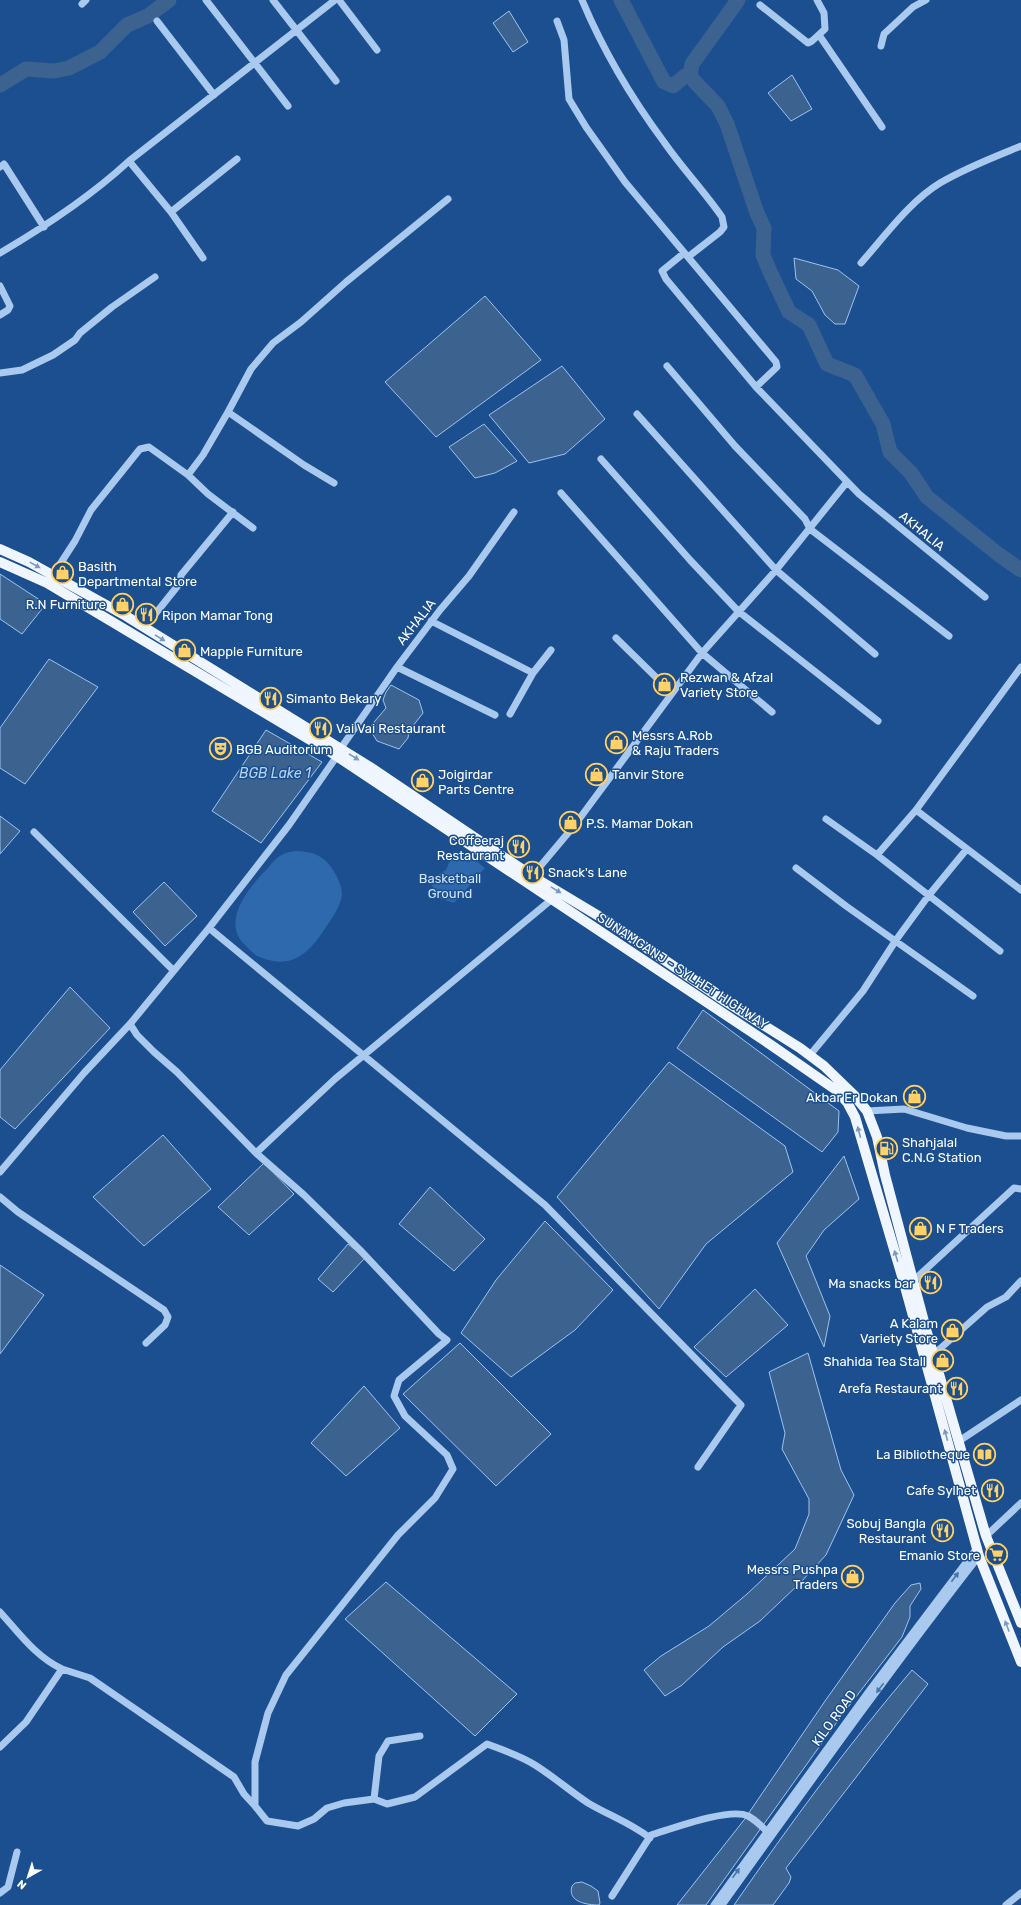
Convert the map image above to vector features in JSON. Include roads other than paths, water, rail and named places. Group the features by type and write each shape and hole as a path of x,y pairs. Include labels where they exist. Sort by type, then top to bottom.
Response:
{"main road":[{"name":"SUNAMGANJ - SYLHET HIGHWAY","path":"0,549 29,562 126,616 532,876 607,921 725,1001 810,1055 837,1078 867,1111 877,1137 885,1175 913,1281 986,1536 1021,1623"},
{"name":"SUNAMGANJ - SYLHET HIGHWAY","path":"0,562 47,582 339,752 551,900 771,1045 836,1090 847,1102 855,1117 904,1283 978,1552 1021,1662"}],"street":[{"path":"206,0 288,106"},
{"path":"273,0 336,81"},
{"path":"0,253 44,227 104,184 129,162 335,0"},
{"path":"339,0 377,50"},
{"path":"582,0 606,50 631,92 664,142 722,217 724,227 720,232 686,255"},
{"path":"760,4 808,43 825,29 824,13 817,0"},
{"path":"881,46 884,34 913,7 926,0"},
{"path":"157,21 214,95"},
{"path":"557,21 564,40 569,99 586,127 625,182 776,362 777,367 756,387"},
{"path":"818,35 882,127"},
{"path":"860,263 906,212 939,184 992,158 1021,146"},
{"path":"171,212 237,159"},
{"path":"129,162 171,212 203,258"},
{"path":"1,163 44,227"},
{"path":"188,475 203,455 251,369 273,342 301,322 346,282 448,199"},
{"name":"AKHALIA","path":"686,255 662,271 666,279 756,387 859,494 985,597"},
{"path":"0,373 22,370 53,355 75,340 80,333 112,307 155,277"},
{"path":"0,286 10,306 8,310 0,316"},
{"path":"667,366 735,446 804,519 810,529 949,636"},
{"path":"228,412 304,465 334,482"},
{"path":"637,414 776,570 875,654"},
{"path":"53,575 75,541 91,510 140,449 149,448 188,475 197,484 253,528"},
{"path":"601,459 690,560 738,611 878,721"},
{"path":"532,876 574,826 702,652 776,570 847,482"},
{"path":"561,493 702,652 772,712"},
{"path":"144,628 180,583 181,575 187,567 209,543 233,512"},
{"name":"AKHALIA","path":"0,1172 84,1073 163,986 174,970 209,928 288,825 397,667 431,621 474,570 514,512"},
{"path":"431,621 534,673"},
{"path":"616,638 672,692"},
{"path":"510,714 534,673 551,650"},
{"path":"397,667 495,715"},
{"path":"877,855 916,810 1021,667"},
{"path":"916,810 966,850 1021,890"},
{"path":"826,819 877,855 1000,951"},
{"path":"34,832 174,970"},
{"path":"810,1055 863,991 896,940 929,895 966,850"},
{"path":"796,868 846,906 973,996"},
{"path":"256,1152 362,1056 551,900"},
{"path":"209,928 362,1056 545,1205 741,1405 698,1467"},
{"path":"130,1024 148,1046 177,1072 256,1152 304,1195 360,1250 439,1334 447,1340 400,1380 394,1396 404,1416 447,1455 453,1470 435,1498 398,1535 286,1675 268,1713 255,1762 255,1806"},
{"path":"867,1111 904,1109 967,1128 1006,1136 1021,1136"},
{"path":"913,1281 1014,1188 1021,1190"},
{"path":"0,1197 24,1216 164,1310 168,1317 164,1325 146,1343"},
{"path":"934,1354 987,1307 1006,1297 1021,1281"},
{"path":"959,1441 1021,1400"},
{"path":"986,1536 1021,1504"},
{"name":"KILO ROAD","path":"714,1905 939,1608 978,1552"},
{"path":"0,1612 39,1654 50,1663 62,1669 90,1678 234,1777 244,1794 267,1821 298,1826 314,1819 327,1808 344,1803 374,1799 387,1804 415,1797 487,1744 505,1750 534,1764 578,1796 597,1808 625,1821 650,1838"},
{"path":"0,1747 26,1722 62,1669"},
{"path":"374,1799 379,1756 388,1741 420,1736"},
{"path":"612,1896 651,1835 692,1823 730,1815 749,1816 770,1833"},
{"name":"KILO ROAD","path":"722,1905 770,1833"},
{"path":"0,1893 8,1887 17,1852"},
{"path":"1006,1905 1021,1893"}],"water":[{"path":"509,11 528,42 513,52 493,23"},
{"path":"792,75 812,109 791,121 768,93"},
{"path":"794,258 838,270 859,286 845,324 835,324 825,315 812,291 796,279"},
{"path":"485,296 541,360 436,437 385,382"},
{"path":"562,366 605,419 565,454 529,463 489,415"},
{"path":"484,424 517,461 495,473 475,478 449,447"},
{"path":"0,574 46,604 22,634 0,619"},
{"path":"49,659 98,687 25,784 0,768 0,728"},
{"path":"391,685 419,700 423,713 409,731 408,738 399,749 377,741 369,728 386,708 383,700"},
{"name":"BGB Lake 1","path":"266,730 322,762 261,843 212,811"},
{"path":"0,816 20,831 0,854"},
{"path":"164,882 197,916 165,946 133,912"},
{"path":"70,987 110,1028 15,1129 0,1117 0,1070"},
{"path":"703,1010 839,1111 838,1132 822,1152 677,1048"},
{"path":"669,1062 785,1146 793,1172 706,1244 659,1309 557,1197"},
{"path":"163,1135 211,1189 144,1246 93,1197"},
{"path":"844,1156 859,1199 824,1230 806,1256 830,1316 824,1347 777,1243"},
{"path":"264,1163 294,1194 249,1235 218,1207"},
{"path":"430,1187 485,1239 454,1271 399,1224"},
{"path":"545,1221 613,1290 575,1330 511,1377 461,1333 496,1280"},
{"path":"348,1244 365,1258 333,1292 318,1279"},
{"path":"0,1265 44,1295 0,1354"},
{"path":"755,1289 788,1325 726,1377 694,1347"},
{"path":"460,1343 551,1434 496,1486 403,1394"},
{"path":"808,1353 841,1470 854,1495 826,1555 800,1583 760,1621 723,1647 682,1685 665,1696 644,1670 661,1656 709,1626 747,1594 795,1549 809,1514 809,1499 782,1449 785,1433 769,1372"},
{"path":"364,1386 400,1428 346,1476 311,1443"},
{"path":"386,1582 517,1694 475,1736 345,1619"},
{"path":"920,1583 921,1589 910,1606 910,1617 902,1637 842,1715 706,1905 677,1905 744,1820 825,1701 895,1603 911,1585"},
{"path":"912,1670 928,1684 786,1868 791,1877 789,1883 773,1905 734,1905 820,1785 888,1698"},
{"path":"582,1882 598,1891 599,1905 579,1902 572,1896 572,1886 575,1883"}],"waterway":[{"path":"0,85 26,69 54,71 69,68 100,52 127,25 148,16 169,0"},
{"path":"621,0 664,82 673,86 685,76 690,75"},
{"path":"738,0 692,64 690,75 718,106 727,124 757,213 764,228 763,255 789,312 809,325 827,364 855,375 883,424 890,452 911,473 927,497 998,554 1021,570"}],"place":[{"name":"Basith Departmental Store","path":"62,573"},
{"name":"R.N Furniture","path":"122,604"},
{"name":"Ripon Mamar Tong","path":"147,615"},
{"name":"Mapple Furniture","path":"185,651"},
{"name":"Rezwan & Afzal Variety Store","path":"665,684"},
{"name":"Simanto Bekary","path":"271,698"},
{"name":"Vai Vai Restaurant","path":"320,728"},
{"name":"Messrs A.Rob & Raju Traders","path":"617,742"},
{"name":"BGB Auditorium","path":"221,749"},
{"name":"Tanvir Store","path":"597,774"},
{"name":"Joigirdar Parts Centre","path":"422,781"},
{"name":"P.S. Mamar Dokan","path":"571,823"},
{"name":"Coffeeraj Restaurant","path":"519,847"},
{"name":"Snack's Lane","path":"532,872"},
{"name":"Akbar Er Dokan","path":"914,1097"},
{"name":"Shahjalal C.N.G Station","path":"886,1149"},
{"name":"N F Traders","path":"920,1228"},
{"name":"Ma snacks bar","path":"930,1283"},
{"name":"A Kalam Variety Store","path":"953,1330"},
{"name":"Shahida Tea Stall","path":"942,1361"},
{"name":"Arefa Restaurant","path":"957,1388"},
{"name":"La Bibliotheque","path":"985,1454"},
{"name":"Cafe Sylhet","path":"992,1490"},
{"name":"Sobuj Bangla Restaurant","path":"942,1530"},
{"name":"Emanio Store","path":"996,1555"},
{"name":"Messrs Pushpa Traders","path":"853,1576"}],"park label":[{"name":"Basketball Ground","path":"450,886"}]}
